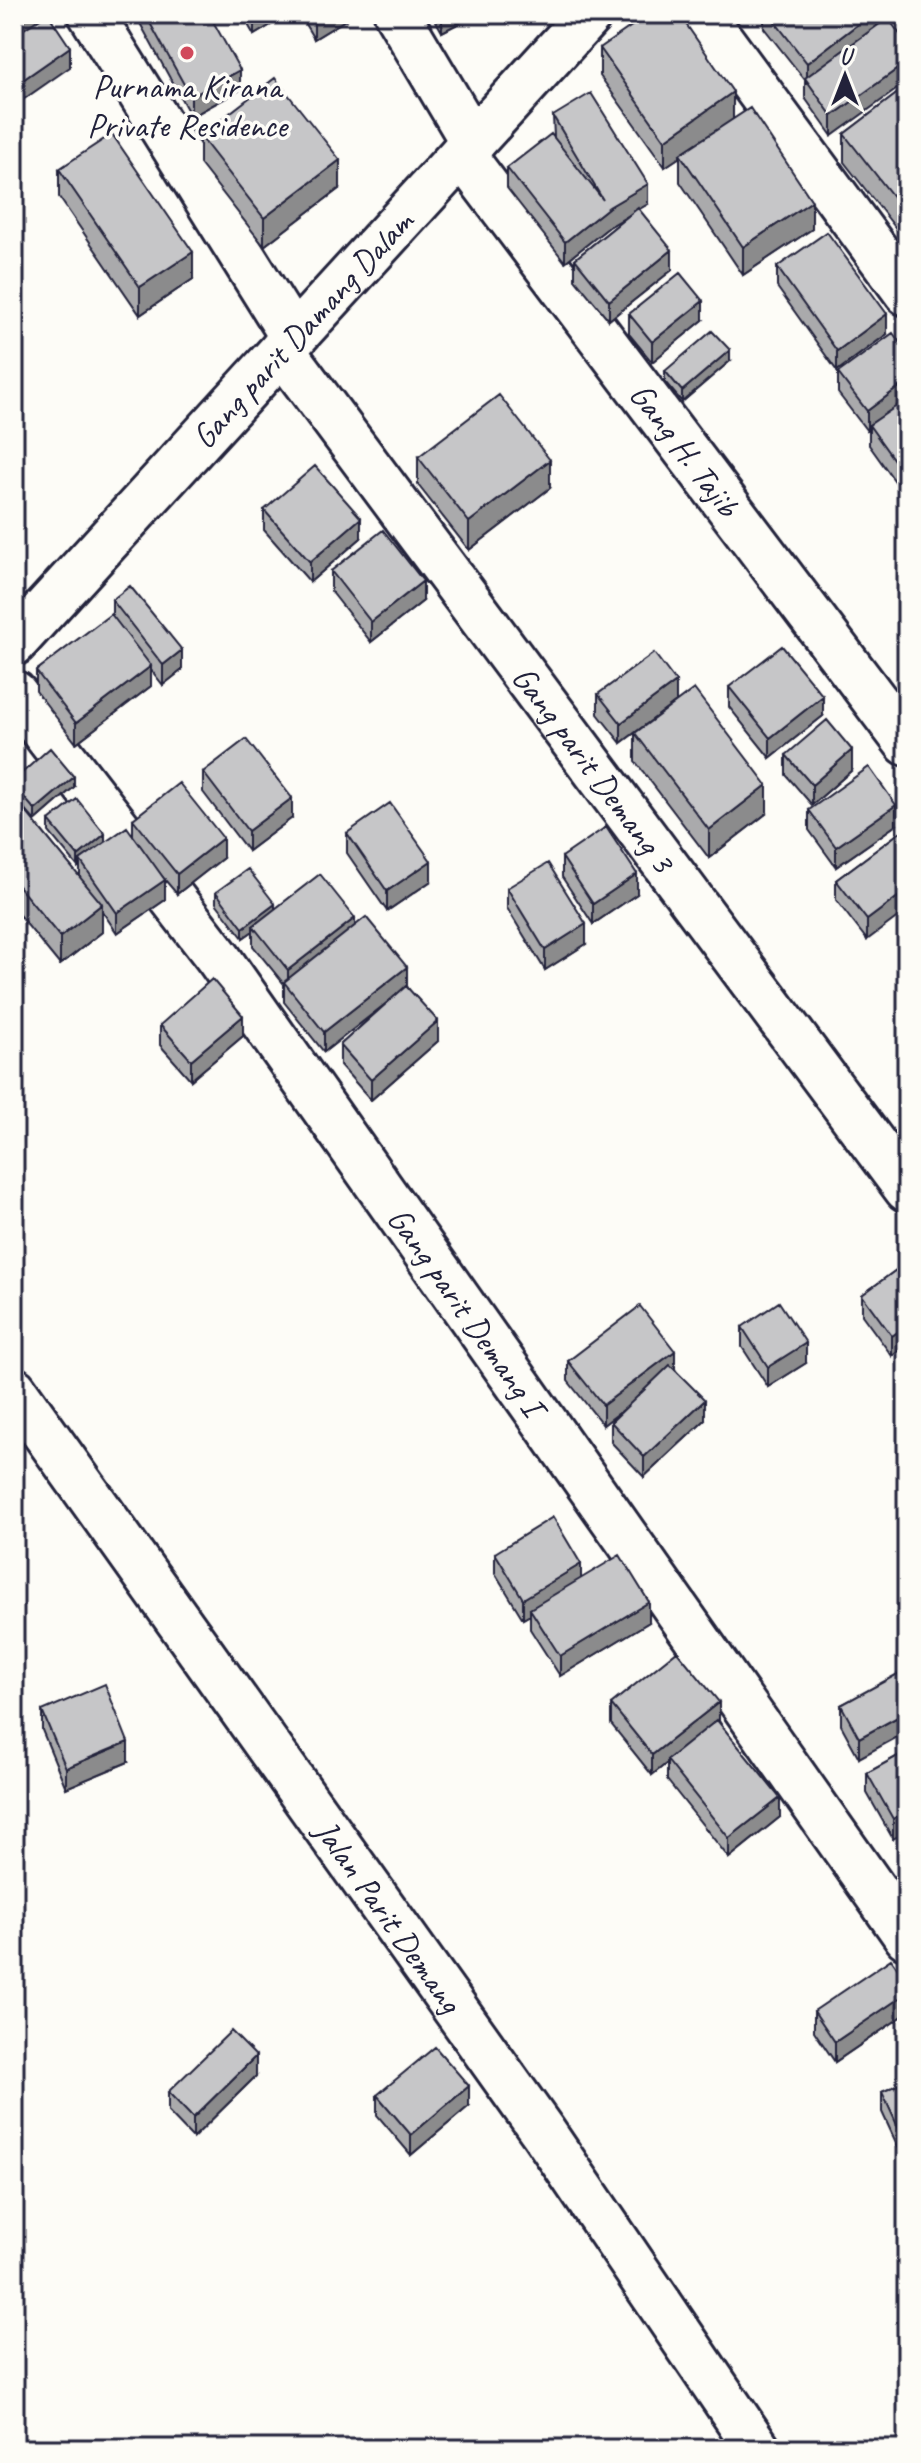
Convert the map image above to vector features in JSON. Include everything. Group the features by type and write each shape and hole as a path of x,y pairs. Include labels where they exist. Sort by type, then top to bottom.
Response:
{"street":[{"name":"Gang parit Demang 3","path":"91,14 287,344 907,1189"},
{"name":"Gang H. Tajib","path":"397,14 467,148 907,743"},
{"name":"Gang parit Damang Dalam","path":"14,643 590,14"},
{"path":"702,14 907,293"},
{"name":"Gang parit Demang I","path":"14,693 219,959 907,1937"},
{"name":"Jalan Parit Demang","path":"14,1390 543,2132 758,2449"}],"building":[{"path":"46,14 70,47 14,86 14,36"},
{"name":"Purnama Kirana Private Residence","path":"145,14 209,14 240,70 191,97"},
{"path":"649,14 679,14 733,92 665,140 600,48"},
{"path":"769,14 871,14 807,63"},
{"path":"888,18 907,44 907,62 832,116 805,78"},
{"path":"275,78 340,160 264,218 200,136"},
{"path":"907,86 907,212 906,213 844,134"},
{"path":"591,93 648,184 609,207 565,242 507,168 551,134 603,200 553,116"},
{"path":"750,108 812,201 743,247 680,154"},
{"path":"112,134 193,252 140,287 59,169"},
{"path":"638,208 672,250 609,301 575,259"},
{"path":"827,232 887,314 837,351 777,267"},
{"path":"680,273 703,301 652,342 629,314"},
{"path":"712,331 730,350 682,391 665,371"},
{"path":"893,333 907,352 907,381 867,411 838,373"},
{"path":"499,395 550,460 469,522 418,457"},
{"path":"907,399 907,461 899,467 869,425"},
{"path":"315,466 361,518 310,562 264,510"},
{"path":"383,530 423,581 371,622 331,571"},
{"path":"130,586 182,650 163,665 112,600"},
{"path":"111,614 151,666 76,723 36,671"},
{"path":"782,646 823,696 770,738 729,687"},
{"path":"654,653 676,682 621,723 598,694"},
{"path":"694,689 767,785 709,830 635,733"},
{"path":"827,720 852,750 812,785 786,755"},
{"path":"246,739 292,798 248,831 203,772"},
{"path":"50,748 74,777 35,810 14,786 14,780"},
{"path":"869,767 896,805 836,847 809,810"},
{"path":"179,783 223,838 177,874 133,819"},
{"path":"14,797 102,904 60,937 14,881"},
{"path":"77,799 105,834 78,856 49,821"},
{"path":"390,803 431,861 387,891 347,833"},
{"path":"127,827 165,880 117,913 80,860"},
{"path":"606,827 637,874 593,904 562,857"},
{"path":"907,827 907,890 867,920 836,880"},
{"path":"548,863 586,924 545,950 507,888"},
{"path":"248,869 275,904 243,928 216,892"},
{"path":"320,874 355,918 288,970 253,926"},
{"path":"366,917 407,967 324,1032 284,982"},
{"path":"212,979 243,1016 191,1060 160,1025"},
{"path":"406,986 438,1021 371,1080 340,1045"},
{"path":"907,1262 907,1325 892,1336 862,1295"},
{"path":"779,1302 806,1343 768,1367 742,1327"},
{"path":"640,1306 675,1351 603,1405 568,1361"},
{"path":"670,1365 705,1400 644,1457 611,1422"},
{"path":"553,1517 581,1564 523,1599 495,1553"},
{"path":"620,1555 649,1602 560,1656 530,1609"},
{"path":"677,1651 719,1702 652,1755 611,1704"},
{"path":"905,1670 907,1712 859,1738 841,1705"},
{"path":"105,1684 128,1742 66,1768 42,1711"},
{"path":"717,1720 780,1798 729,1838 667,1760"},
{"path":"907,1751 907,1811 893,1819 867,1773"},
{"path":"907,1840 907,1855 900,1845"},
{"path":"891,1959 907,1982 907,1993 835,2042 814,2011"},
{"path":"231,2031 256,2056 193,2118 168,2092"},
{"path":"435,2047 469,2086 411,2135 377,2095"},
{"path":"907,2081 907,2139 904,2140 882,2092"}],"place":[{"name":"Purnama Kirana Private Residence","path":"187,53"}]}
